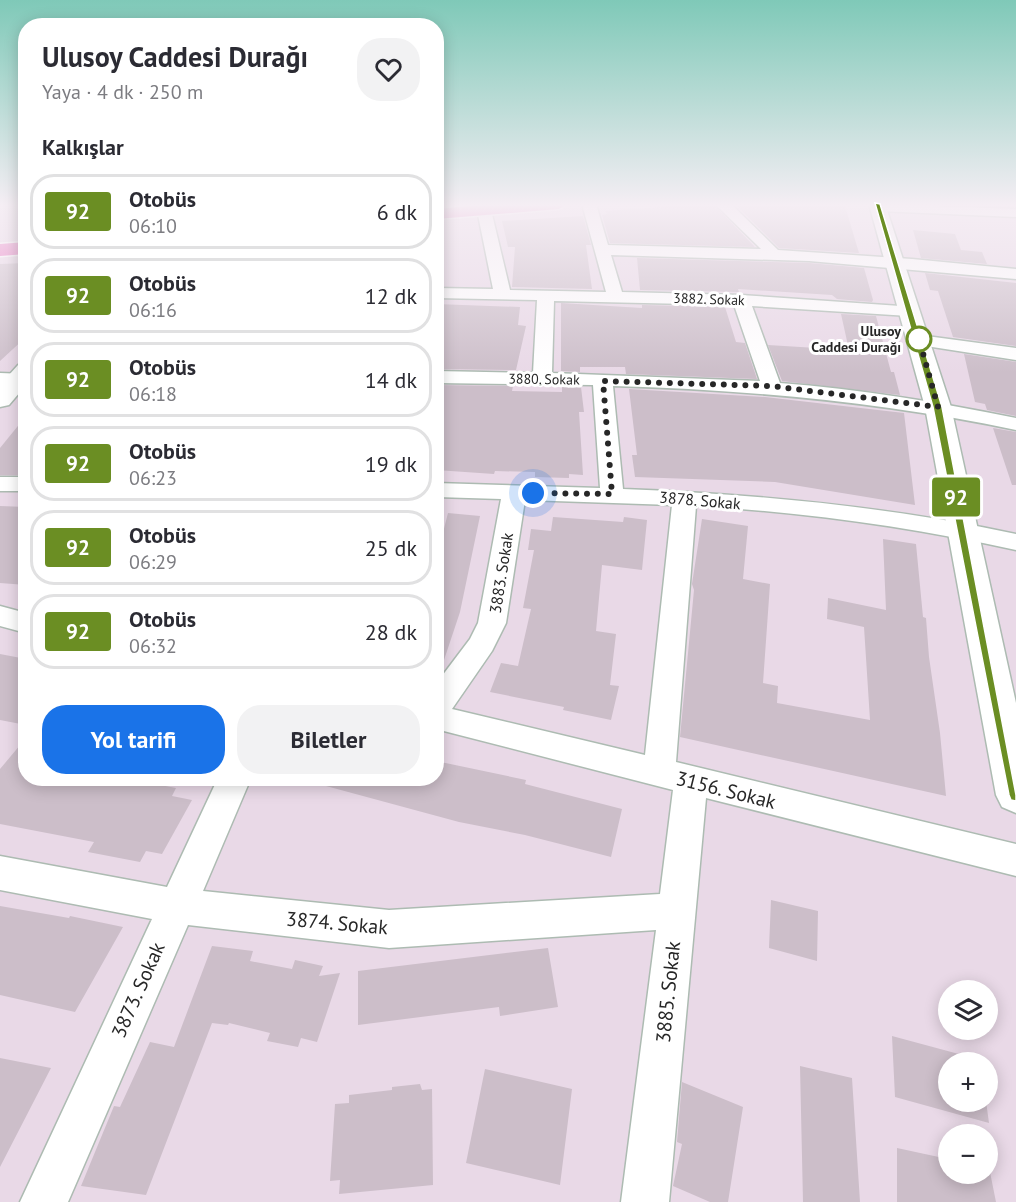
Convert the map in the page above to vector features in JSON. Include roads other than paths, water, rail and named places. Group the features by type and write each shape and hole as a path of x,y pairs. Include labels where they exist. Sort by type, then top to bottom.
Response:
{"street":[{"path":"495,260 503,295"},
{"path":"605,260 615,296"},
{"path":"894,260 938,407 1016,795"},
{"path":"895,260 1016,274"},
{"name":"3882. Sokak","path":"444,293 741,300 909,310"},
{"path":"542,379 546,297"},
{"path":"741,300 771,386"},
{"path":"919,340 1016,354"},
{"path":"0,400 17,377"},
{"name":"3880. Sokak","path":"444,377 771,386 938,407 1016,424"},
{"path":"603,381 612,494"},
{"path":"0,484 18,484"},
{"name":"3878. Sokak","path":"444,490 685,497 887,517 962,529 1016,542"},
{"name":"3883. Sokak","path":"444,697 482,644 492,623 514,493"},
{"name":"3885. Sokak","path":"645,1202 677,911 675,777 685,497"},
{"path":"0,616 18,620"},
{"name":"3156. Sokak","path":"444,719 1016,860"},
{"name":"3873. Sokak","path":"44,1202 231,786"},
{"name":"3874. Sokak","path":"0,873 176,906 389,929 677,911"}],"place":[{"name":"Ulusoy Caddesi Durağı","path":"919,339"}]}
